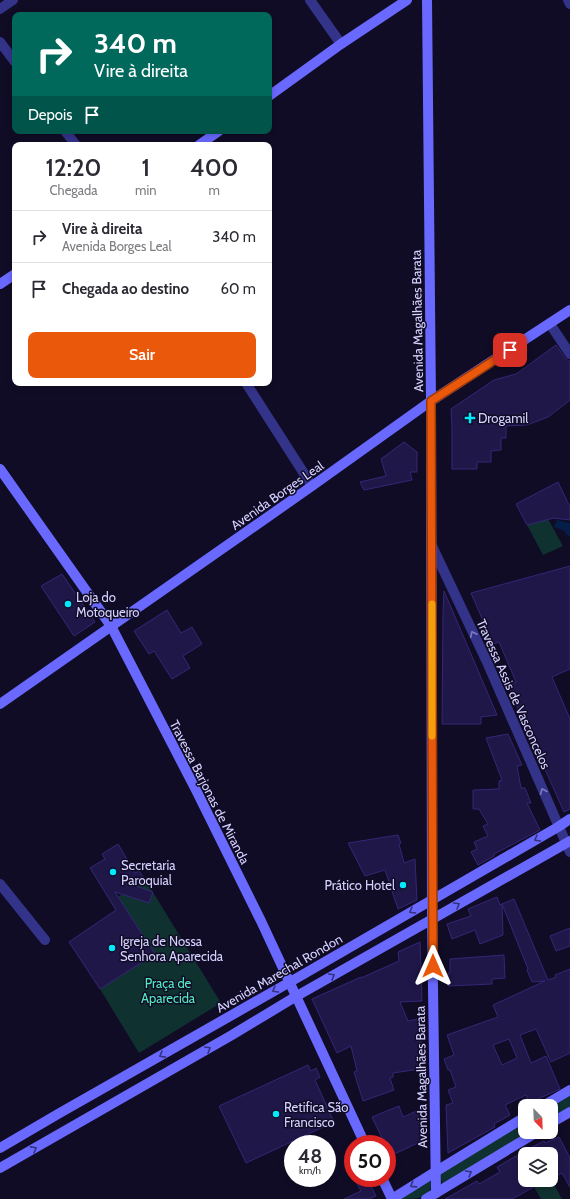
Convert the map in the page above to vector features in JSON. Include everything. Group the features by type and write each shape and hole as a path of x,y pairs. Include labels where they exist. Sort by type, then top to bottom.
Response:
{"main road":[{"path":"272,94 341,44 407,0"},
{"name":"Avenida Magalhães Barata","path":"427,0 432,546 432,919 436,1193"},
{"path":"203,142 215,134"},
{"path":"0,284 12,276"},
{"name":"Avenida Borges Leal","path":"0,704 431,401 570,310"},
{"name":"Travessa Barjonas de Miranda","path":"0,469 111,626 196,790 290,982 295,997 361,1135"},
{"name":"Avenida Marechal Rondon","path":"0,1148 290,982 570,819"},
{"path":"0,1168 432,919 569,846"},
{"path":"223,1020 232,1035"},
{"path":"555,1099 570,1090"},
{"path":"558,1119 570,1112"},
{"path":"56,1115 66,1131"},
{"path":"386,1187 392,1199 518,1121"},
{"path":"426,1199 525,1139"}],"street":[{"path":"0,9 13,0"},
{"path":"310,0 341,44"},
{"path":"568,0 570,4"},
{"path":"0,42 12,58"},
{"path":"67,134 74,142"},
{"path":"550,324 570,354"},
{"path":"248,386 312,486"},
{"name":"Travessa Assis de Vasconcelos","path":"432,546 487,662 558,827 569,846"},
{"path":"0,884 45,940"}],"green space":[{"path":"548,519 563,546 543,555 527,525"},
{"name":"Praça de Aparecida","path":"146,881 221,1003 139,1053 100,989 154,954 123,906 116,910 110,901"},
{"path":"570,1094 570,1109 558,1116 558,1102"},
{"path":"518,1125 518,1139 519,1139 442,1185 440,1172"},
{"path":"430,1179 431,1186 427,1194 419,1198 402,1199 401,1197"},
{"path":"534,1187 555,1187 562,1199 541,1199"}],"water":[{"path":"557,520 570,523 569,537 563,530 554,527"}],"building":[{"path":"556,345 565,358 570,362 570,400 548,417 527,425 506,426 506,438 501,438 501,450 491,451 491,462 477,462 477,469 452,469 451,409 494,380 516,374"},
{"path":"404,442 417,452 417,472 410,472 412,480 364,490 360,482 386,476 381,459"},
{"path":"558,482 570,507 570,520 554,518 527,525 516,504"},
{"path":"570,566 570,669 552,677 570,719 570,809 564,812 508,686 516,682 499,642 493,644 471,593"},
{"name":"Loja do Motoqueiro","path":"62,574 95,622 74,636 41,586"},
{"path":"444,591 497,715 481,717 481,724 442,724"},
{"path":"167,610 181,633 192,627 202,644 183,656 190,668 172,679 154,651 149,654 134,631"},
{"path":"508,734 522,765 517,766 521,788 525,788 531,803 527,803 540,830 494,854 494,856 478,865 471,852 477,849 474,842 488,836 483,826 488,824 479,809 473,809 473,790 499,789 499,781 502,780 486,738"},
{"path":"398,835 401,843 399,844 404,863 415,859 417,900 398,909 385,870 365,876 348,843"},
{"name":"Igreja de Nossa Senhora Aparecida","path":"118,844 135,873 139,871 146,881 136,886 153,892 149,903 115,892 155,954 100,989 69,942 116,910 90,868 105,859 102,854"},
{"path":"497,897 500,905 502,904 503,935 480,944 475,930 452,939 447,924 471,916 468,909"},
{"path":"514,899 548,980 556,977 555,975 570,969 570,1053 551,1062 536,1029 520,1035 531,1063 546,1056 560,1089 538,1099 528,1099 526,1095 505,1105 510,1115 494,1124 495,1127 448,1153 446,1105 453,1103 448,1090 456,1087 444,1059 454,1055 447,1035 498,1017 493,1005 545,981 532,982 527,970 528,969 502,904","holes":["509,1039 517,1058 502,1065 493,1045"]},
{"path":"570,928 570,946 556,951 550,936"},
{"path":"420,942 422,1001 400,1002 408,1021 418,1019 421,1038 420,1069 393,1073 393,1077 390,1078 394,1090 363,1101 354,1072 357,1071 351,1046 337,1053 312,999 399,961 398,952"},
{"path":"504,955 505,978 492,979 492,984 448,986 450,959"},
{"name":"Retifica São Francisco","path":"308,1065 311,1071 316,1068 320,1077 315,1080 334,1122 306,1135 284,1135 284,1145 246,1163 219,1106"},
{"path":"399,1106 403,1117 421,1109 422,1141 396,1153 396,1135 381,1135 372,1117"},
{"path":"558,1137 570,1158 570,1187 562,1173 558,1175 558,1147 532,1147 544,1141 545,1143 558,1139"},
{"path":"516,1156 518,1160 518,1187 534,1187 512,1199 445,1199 477,1181 479,1184 500,1172 497,1167"},
{"path":"359,1187 372,1187 376,1196 369,1199 344,1199 361,1191"}],"slow traffic":[{"path":"432,604 432,736"}],"place":[{"name":"Drogamil","path":"470,418"},
{"name":"Loja do Motoqueiro","path":"68,604"},
{"name":"Secretaria Paroquial","path":"113,872"},
{"name":"Prático Hotel","path":"403,885"},
{"name":"Igreja de Nossa Senhora Aparecida","path":"112,948"},
{"name":"Retifica São Francisco","path":"276,1114"}],"route":[{"path":"433,966 431,401 510,350"}]}
